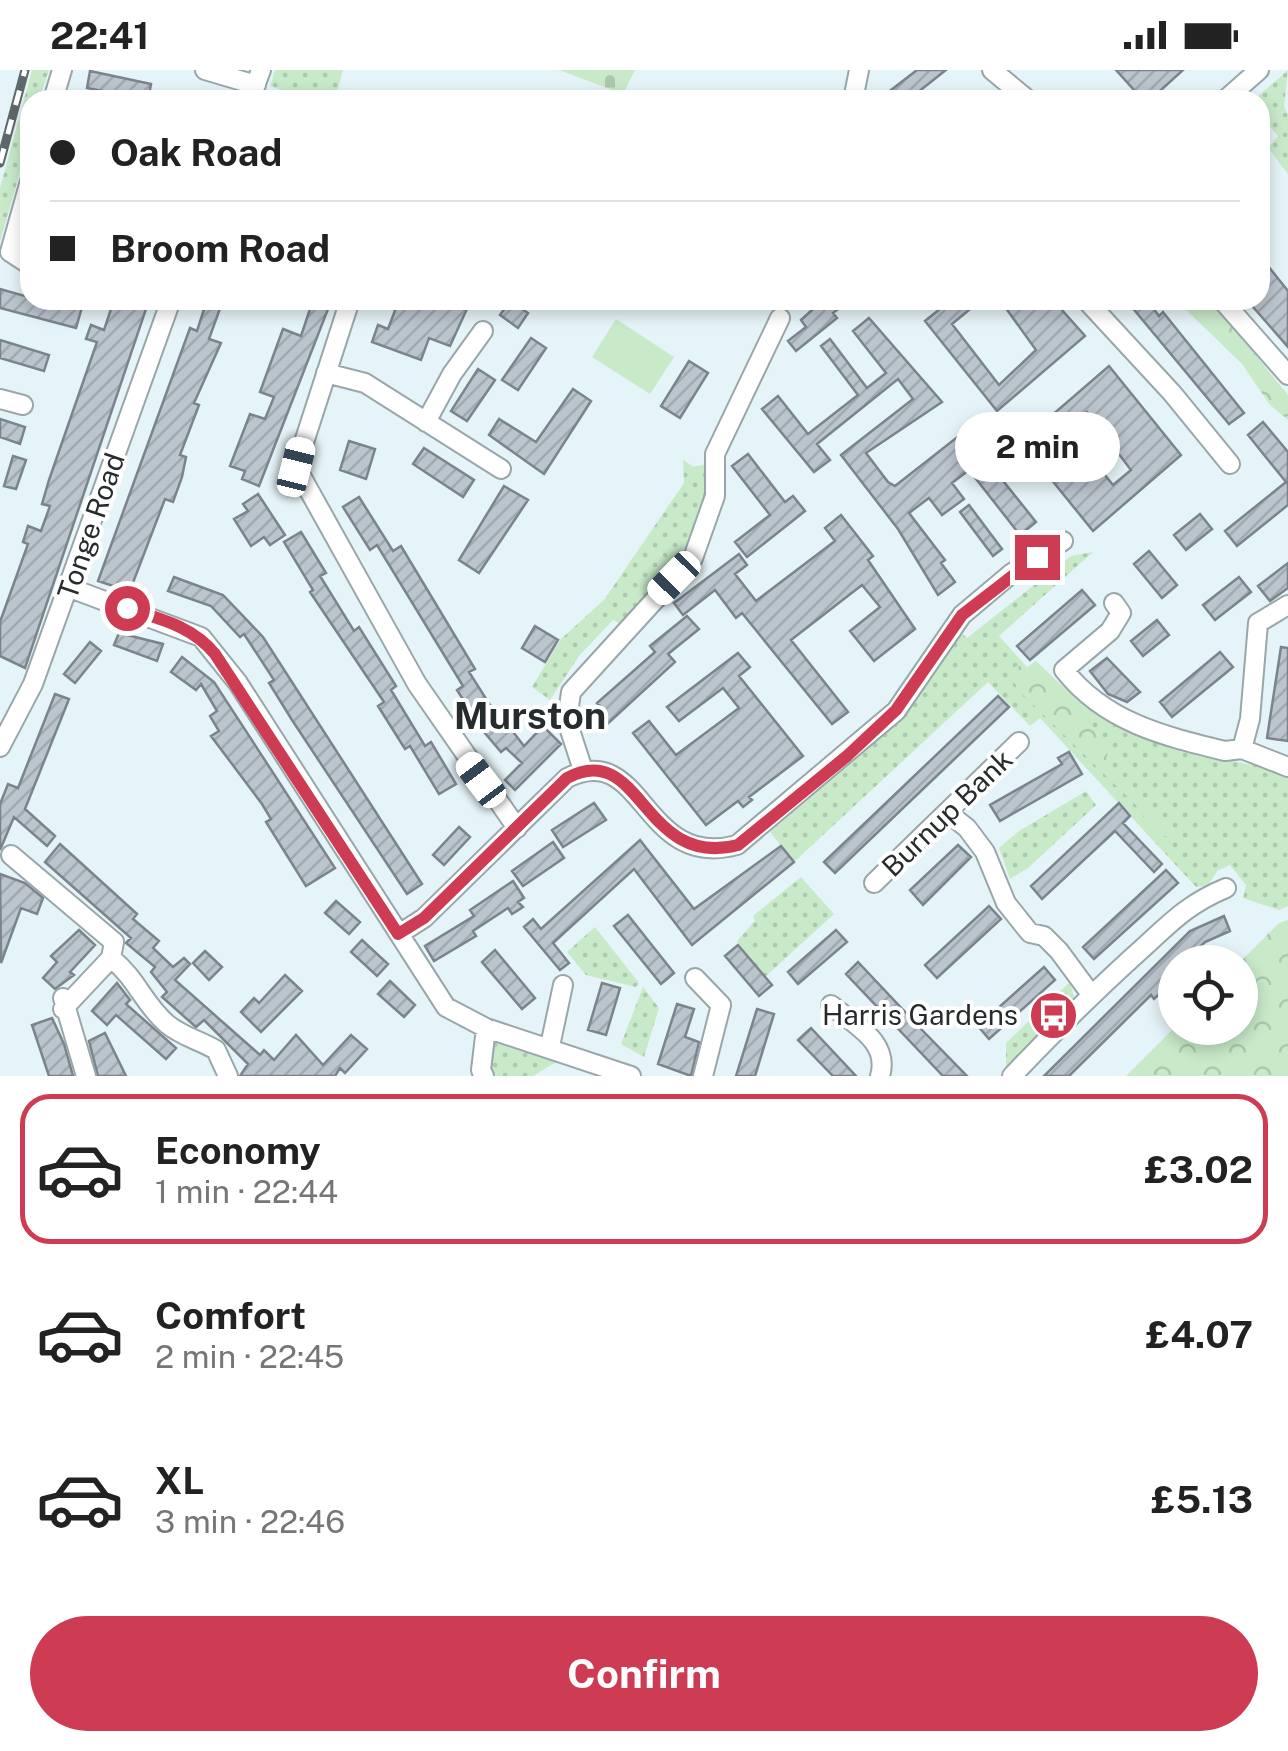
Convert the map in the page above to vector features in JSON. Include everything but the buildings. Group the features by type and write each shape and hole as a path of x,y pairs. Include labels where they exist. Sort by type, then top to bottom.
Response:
{"street":[{"path":"205,70 256,85"},
{"path":"992,70 1016,90"},
{"path":"1236,90 1259,70"},
{"path":"20,216 10,252 20,258"},
{"name":"Tonge Road","path":"0,746 34,684 167,310"},
{"path":"347,310 296,467 417,684 516,828"},
{"path":"1095,310 1230,464"},
{"path":"1231,310 1288,374"},
{"path":"583,770 567,721 571,692 693,558 714,496 715,454 780,318"},
{"path":"426,422 452,374 483,331"},
{"path":"326,373 365,383 501,469"},
{"path":"0,399 23,404"},
{"path":"398,934 424,918 567,778 583,770 606,769 633,791 660,826 680,842 721,849 738,845 847,756 896,710 962,615 1012,573 1063,541"},
{"path":"70,588 201,637 238,683 446,1007 486,1028 550,1046 612,1073 631,1076"},
{"path":"1114,603 1121,613 1110,630 1064,670 1081,691 1116,718 1225,751 1242,748 1288,767"},
{"path":"1242,748 1250,719 1258,623 1288,605"},
{"name":"Burnup Bank","path":"874,883 1020,742"},
{"path":"948,812 985,852 1006,903 1030,933 1052,944 1090,993"},
{"path":"11,855 114,942 111,958 63,1004 86,1076"},
{"path":"1012,1076 1090,993 1137,954 1162,925 1198,900 1226,888"},
{"path":"111,958 135,978 146,1002 165,1022 185,1038 216,1050 228,1076"},
{"path":"695,978 721,1005 703,1076"},
{"path":"550,1046 562,986"},
{"path":"831,1005 880,1048 884,1060 880,1076"},
{"path":"484,1076 481,1070 486,1028"}],"green space":[{"path":"32,70 49,70 42,90 27,90"},
{"path":"275,70 343,70 338,90 282,90 270,86"},
{"path":"559,70 635,70 625,90 612,90"},
{"path":"1288,70 1284,106 1288,115 1288,174 1270,151 1278,136 1270,126 1270,90 1265,90"},
{"path":"20,114 20,171 0,242 0,188"},
{"path":"1186,310 1219,310 1288,395 1288,420 1270,405 1242,364"},
{"path":"616,319 674,357 650,394 592,357"},
{"path":"683,460 694,467 709,463 701,512 682,552 621,624 613,620 579,656 550,700 532,687 561,639 604,600 684,483"},
{"path":"1093,552 999,636 1027,667 1036,661 1080,701 1117,726 1164,744 1288,774 1288,906 1279,910 1243,898 1246,885 1230,865 1217,871 1208,886 1196,887 1040,718 1030,726 988,682 794,862 770,832 909,709 959,631 967,638 1071,556"},
{"path":"1036,661 1088,713 1091,727 1107,742 1106,770 1111,778 1119,777 1162,815 1172,827 1170,836 1159,837 1135,804 1019,691 1011,676 1016,666 1028,667"},
{"path":"1086,791 1096,805 1028,868 1010,879 999,848 1019,831"},
{"path":"801,877 834,914 765,977 737,941 755,921 753,916"},
{"path":"1288,920 1288,1076 1126,1076 1158,1044 1258,1045 1257,945 1279,923"},
{"path":"595,927 639,983 636,987 586,975 567,952"},
{"path":"1070,982 1074,997 1069,1007 1006,1069 1006,1043"},
{"path":"643,987 659,1008 644,1057 621,1044"},
{"path":"494,1042 558,1061 533,1076 489,1076 489,1044"}],"railway":[{"path":"0,163 25,70"}],"place":[{"name":"Harris Gardens","path":"1053,1015"}],"district":[{"name":"Murston","path":"530,716"}],"route":[{"path":"127,608 201,637 238,683 398,934 424,918 567,778 583,770 606,769 633,791 660,826 680,842 701,848 738,845 847,756 896,710 962,615 1037,557"}]}
